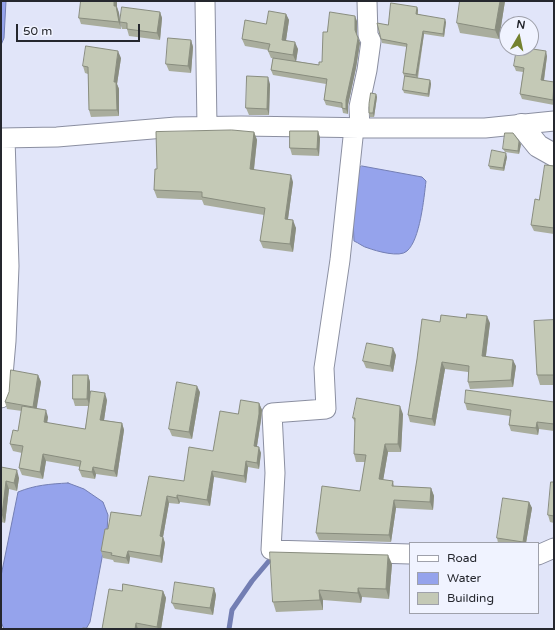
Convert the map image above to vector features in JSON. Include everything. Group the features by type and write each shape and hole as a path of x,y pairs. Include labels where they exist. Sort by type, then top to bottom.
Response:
{"street":[{"path":"205,1 207,126"},
{"path":"367,1 368,35 371,41 368,70 360,107 324,368 326,409 272,413 275,473 271,550 409,554"},
{"path":"1,398 9,266 3,138 57,137 176,127 207,126 485,128 554,121"},
{"path":"521,125 538,146 554,155"},
{"path":"539,555 554,548"}],"water":[{"path":"1,1 6,1 4,38 1,45"},
{"path":"362,166 422,177 426,181 423,208 415,238 411,246 404,253 394,254 382,252 354,241 353,220 358,169"},
{"path":"68,483 84,489 103,502 108,515 107,531 90,622 86,629 4,629 1,622 1,576 18,492 37,486"}],"building":[{"path":"81,1 114,1 119,22 79,18"},
{"path":"460,1 500,1 495,30 457,23"},
{"path":"391,3 417,7 416,14 445,19 443,34 423,31 416,75 403,73 407,44 381,39 377,23 388,25"},
{"path":"122,7 160,12 157,33 127,29 127,23 120,22"},
{"path":"269,11 286,14 282,40 295,42 293,55 268,51 270,44 242,39 245,20 266,24"},
{"path":"330,12 355,16 355,30 358,38 346,100 346,109 342,108 342,103 324,100 327,79 271,70 273,58 319,65 319,62 322,62 323,32 327,32"},
{"path":"168,38 191,40 188,66 166,64"},
{"path":"86,46 118,51 114,82 116,82 117,110 89,110 88,67 83,66"},
{"path":"539,50 546,51 541,80 554,82 553,100 520,94 524,68 514,66 516,56 539,56"},
{"path":"247,76 268,77 267,109 246,108"},
{"path":"405,76 430,80 428,94 403,90"},
{"path":"371,93 376,94 373,113 369,113 369,104"},
{"path":"232,130 254,132 250,169 291,175 285,219 293,220 290,244 260,241 265,208 202,197 202,192 154,190 155,169 157,169 156,132"},
{"path":"290,131 318,131 317,149 290,148"},
{"path":"505,133 513,133 519,141 518,151 503,149"},
{"path":"492,150 506,153 503,168 489,166"},
{"path":"545,165 554,166 554,228 531,225 535,199 539,200"},
{"path":"467,314 487,316 482,356 513,360 511,380 468,382 469,366 442,362 432,419 408,415 422,319 440,322 441,315 466,318"},
{"path":"554,320 554,375 537,375 534,321"},
{"path":"367,343 393,348 390,366 363,361"},
{"path":"11,370 38,375 33,407 5,402 9,392"},
{"path":"73,375 88,375 87,399 73,399"},
{"path":"177,382 197,386 189,432 169,429"},
{"path":"466,390 554,402 554,424 537,422 536,428 509,425 511,410 465,403"},
{"path":"91,391 105,393 100,420 122,423 114,471 93,467 92,472 79,470 81,461 43,454 40,472 19,468 23,446 10,444 13,430 18,431 22,406 46,410 44,422 85,429"},
{"path":"357,398 400,406 398,444 385,444 379,479 393,481 392,486 431,488 430,502 394,500 389,535 316,533 322,486 360,491 366,455 354,454 355,418 353,418"},
{"path":"241,400 259,403 259,414 254,446 259,447 257,463 246,461 244,476 212,471 207,500 177,495 177,498 167,496 160,536 163,537 160,556 128,551 126,558 101,551 105,529 108,529 111,512 141,516 149,476 184,481 189,447 213,451 220,411 238,414"},
{"path":"1,467 17,470 14,483 6,481 2,515 1,515"},
{"path":"551,482 554,482 554,516 548,515"},
{"path":"503,498 529,502 523,542 497,538"},
{"path":"270,552 388,555 386,589 358,588 358,593 319,590 320,600 273,602"},
{"path":"175,582 214,588 210,608 172,603"},
{"path":"123,584 163,591 157,627 136,623 135,629 102,629 109,589 122,591"}],"waterway":[{"path":"229,629 232,610 252,581 274,555"}]}
